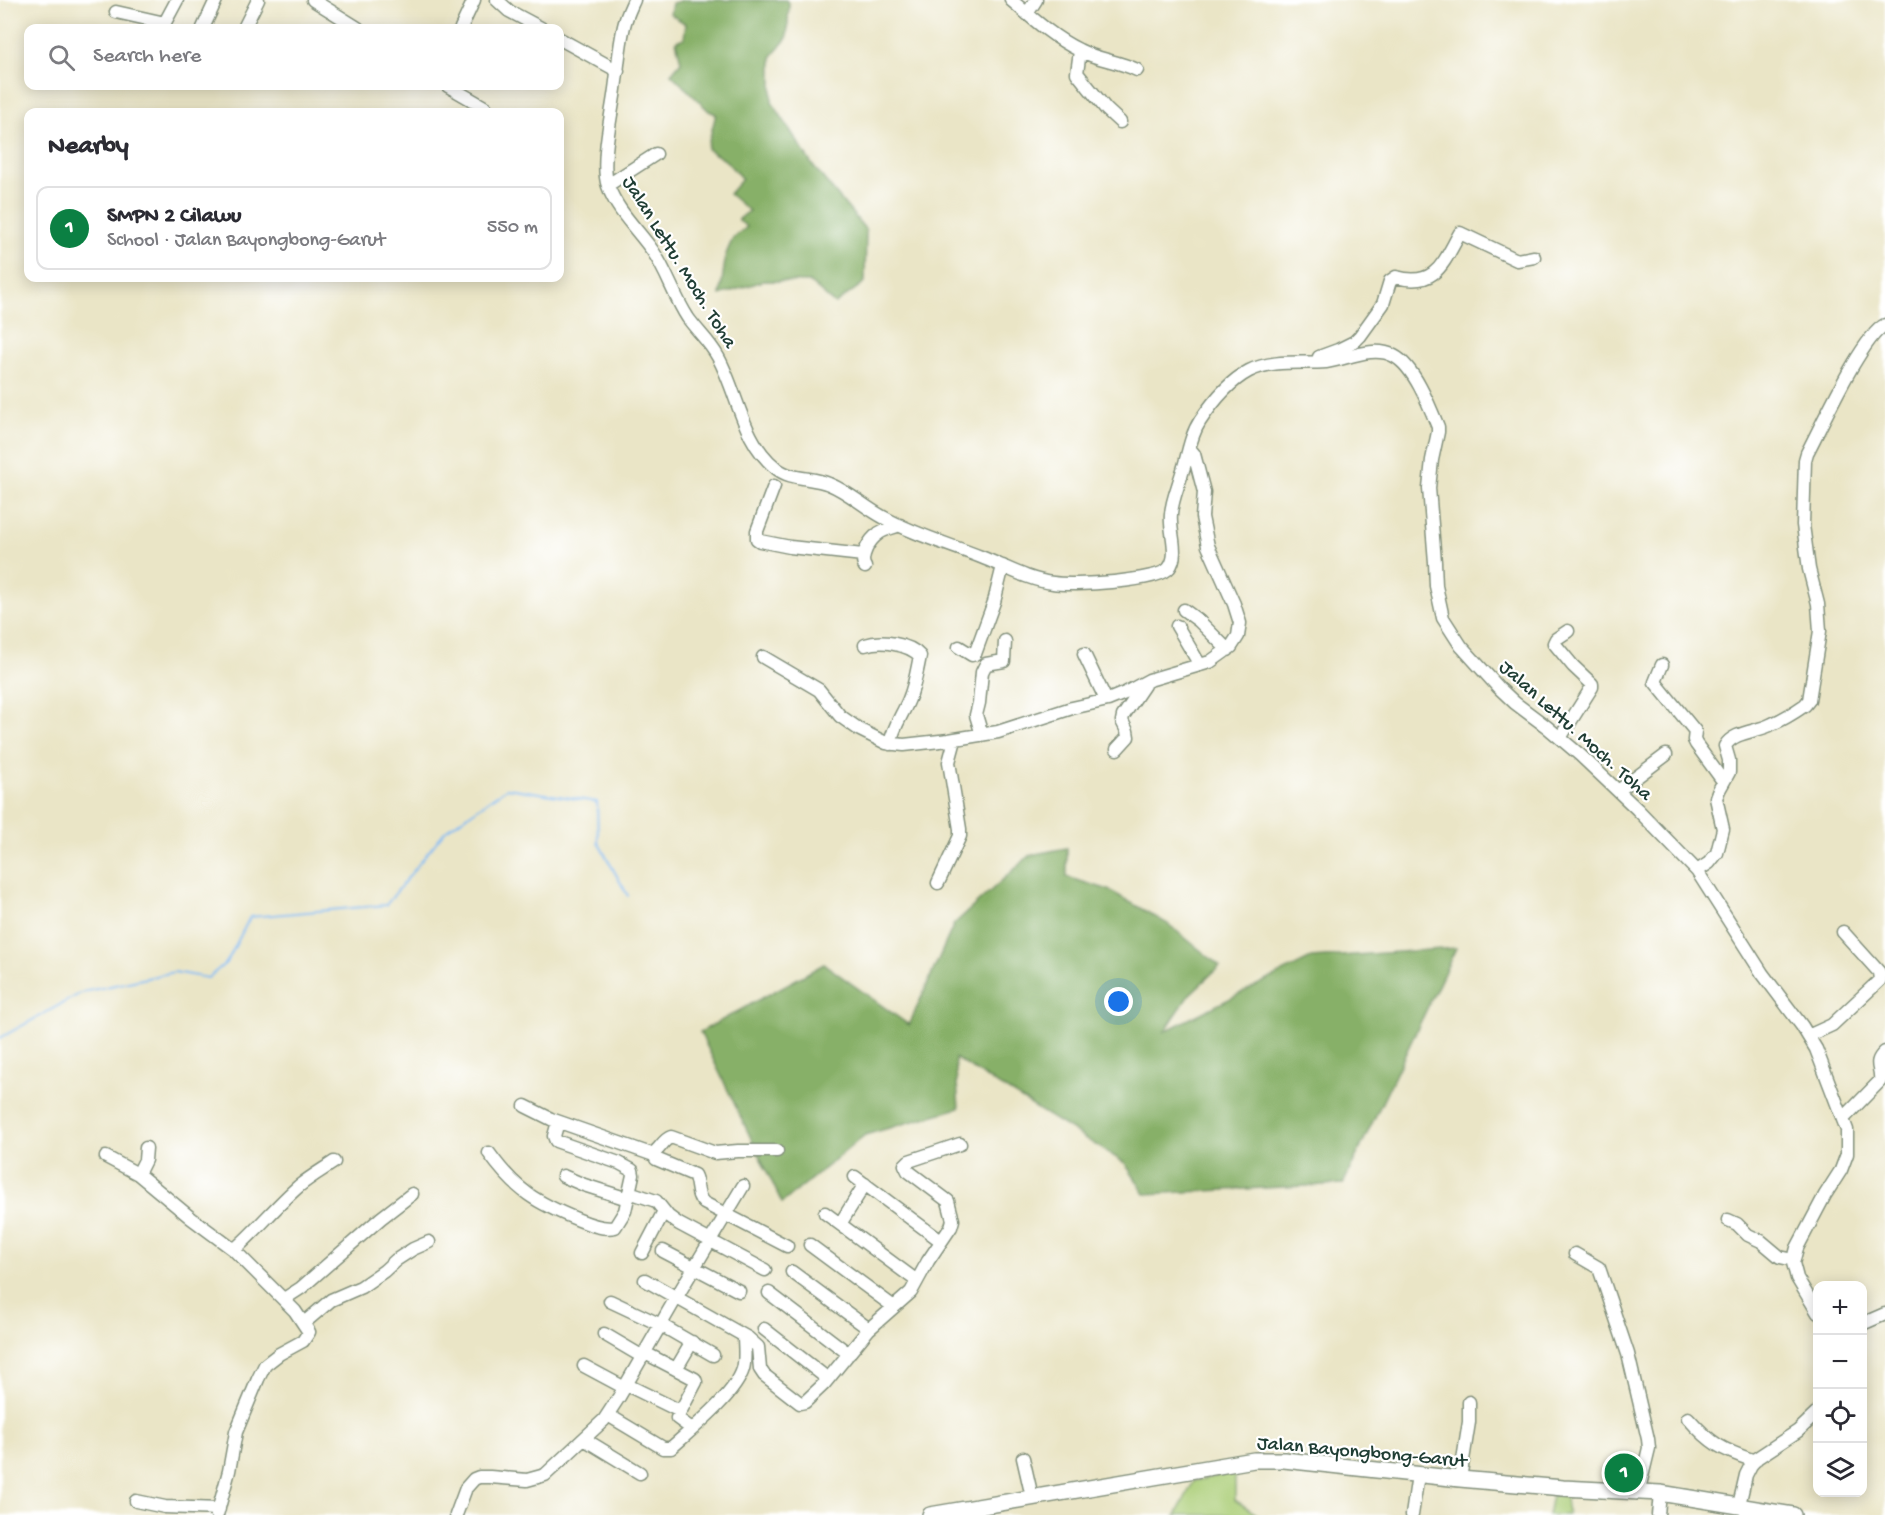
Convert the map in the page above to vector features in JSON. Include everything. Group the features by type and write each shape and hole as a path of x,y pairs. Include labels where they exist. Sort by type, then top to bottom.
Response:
{"main road":[{"name":"Jalan Bayongbong-Garut","path":"930,1515 1254,1460 1284,1460 1460,1479 1660,1493 1739,1505 1775,1514 1793,1515"}],"street":[{"path":"165,24 177,0"},
{"path":"205,24 216,0"},
{"path":"246,24 258,0"},
{"path":"313,0 352,24"},
{"path":"463,24 474,0"},
{"path":"497,0 509,12 533,24"},
{"name":"Jalan Lettu. Moch. Toha","path":"634,0 624,28 606,159 608,185 623,214 651,248 664,269 686,315 711,344 732,385 750,434 771,464 782,472 816,479 839,488 884,518 1034,579 1057,584 1147,578 1164,573 1172,566 1175,554 1170,529 1171,509 1193,434 1200,421 1222,394 1239,378 1252,369 1277,363 1324,362 1378,352 1389,354 1403,362 1422,392 1438,427 1429,489 1436,586 1443,618 1461,646 1498,687 1560,738 1618,791 1697,870 1713,899 1762,974 1816,1049 1847,1130 1847,1154 1841,1170 1797,1248 1794,1260"},
{"path":"1011,0 1066,43 1080,51 1119,62 1137,70"},
{"path":"1027,14 1036,0"},
{"path":"116,12 157,24"},
{"path":"564,41 618,71"},
{"path":"1080,51 1077,73 1106,109 1120,122"},
{"path":"455,90 486,108"},
{"path":"608,185 656,154"},
{"path":"1259,367 1258,362 1264,358 1323,356 1354,342 1383,304 1390,281 1396,277 1417,281 1425,279 1442,265 1460,233 1517,260 1534,257"},
{"path":"1697,870 1709,863 1717,853 1723,829 1716,798 1730,767 1725,746 1727,742 1736,736 1773,724 1805,705 1809,700 1820,630 1818,604 1809,569 1803,525 1805,460 1833,401 1857,360 1877,330 1885,325"},
{"path":"763,657 819,690 849,724 890,744 904,745 955,740 980,730 1125,693 1161,675 1199,661 1210,662 1239,636 1240,623 1208,546 1202,517 1204,492 1194,454 1189,448"},
{"path":"774,486 757,531 757,538 760,542 864,561 879,532 900,525"},
{"path":"959,647 972,655 975,654 994,602 1003,566"},
{"path":"1184,610 1200,621 1226,647"},
{"path":"1177,626 1199,661"},
{"path":"1560,738 1592,687 1592,684 1554,643 1568,631"},
{"path":"980,730 976,715 983,668 986,664 1004,661 1005,641"},
{"path":"864,645 891,643 912,649 920,656 915,682 890,744"},
{"path":"1084,654 1105,697"},
{"path":"1662,665 1655,682 1695,731 1696,744 1723,782"},
{"path":"1117,749 1128,737 1128,731 1122,721 1123,716 1146,682"},
{"path":"938,883 960,836 948,762 955,740"},
{"path":"1618,791 1666,755"},
{"path":"1808,1036 1832,1025 1880,980 1879,972 1843,932"},
{"path":"1843,1119 1880,1081 1878,1060 1885,1052"},
{"path":"525,1106 558,1122 651,1154 667,1138 671,1137 715,1153 777,1151"},
{"path":"489,1154 504,1175 527,1195 545,1206 588,1224 612,1229 625,1211 633,1174 631,1168 556,1141 554,1136 558,1122"},
{"path":"645,1280 750,1340 761,1372 800,1402 807,1401 828,1379 868,1329 911,1292 951,1227 953,1220 948,1201 908,1171 906,1165 909,1161 960,1144"},
{"path":"138,1174 145,1160 146,1148"},
{"path":"106,1157 138,1174 190,1218 234,1250 284,1299 309,1332 303,1341 279,1354 265,1365 236,1432 218,1512 198,1507 165,1507 136,1501"},
{"path":"656,1159 694,1175 697,1179 700,1200 787,1246"},
{"path":"234,1250 254,1233 300,1185 334,1162"},
{"path":"563,1176 584,1185 656,1201 668,1216 679,1224 765,1270"},
{"path":"840,1224 860,1180 941,1241"},
{"path":"456,1515 466,1488 474,1479 479,1477 527,1480 538,1478 550,1472 608,1415 743,1186"},
{"path":"284,1299 302,1288 381,1218 412,1194"},
{"path":"642,1252 664,1211"},
{"path":"825,1213 917,1281"},
{"path":"1728,1220 1761,1241 1779,1257 1794,1260 1797,1278 1813,1305"},
{"path":"304,1323 331,1300 361,1287 396,1260 429,1242"},
{"path":"810,1245 894,1307"},
{"path":"663,1251 739,1291"},
{"path":"1575,1254 1599,1268 1628,1354 1648,1439 1638,1493"},
{"path":"792,1272 868,1329"},
{"path":"769,1293 849,1354"},
{"path":"610,1301 661,1325 713,1355"},
{"path":"1867,1322 1885,1314"},
{"path":"764,1329 828,1379"},
{"path":"604,1334 696,1381 677,1418 692,1430"},
{"path":"608,1415 667,1449 671,1448 729,1393 740,1377 750,1340"},
{"path":"676,1369 692,1342"},
{"path":"584,1366 680,1411"},
{"path":"1460,1479 1469,1422 1469,1402"},
{"path":"1688,1418 1717,1446 1755,1461"},
{"path":"1739,1505 1750,1465 1813,1418"},
{"path":"584,1439 640,1473"},
{"path":"1023,1458 1032,1497"},
{"path":"1412,1515 1418,1475"},
{"path":"1658,1515 1660,1493"}],"green space":[{"path":"684,0 786,0 789,4 787,38 772,56 772,102 813,166 866,230 865,282 835,304 809,282 763,281 720,295 726,254 733,238 747,227 738,220 749,211 729,194 742,179 725,160 707,149 716,114 709,111 671,74 681,62 676,41 684,38 686,24 670,14 672,3"},
{"path":"1067,848 1067,877 1109,890 1168,924 1220,966 1189,995 1165,1031 1311,958 1456,948 1343,1184 1145,1194 1125,1163 955,1058 959,1108 865,1135 782,1203 700,1032 824,964 909,1025 954,924 1030,855"},
{"path":"1235,1472 1235,1500 1258,1515 1176,1515 1194,1481"},
{"path":"1552,1495 1570,1496 1566,1499 1568,1515 1548,1515"}],"waterway":[{"path":"0,1038 83,992 174,972 208,978 227,962 250,917 386,905 445,831 507,788 597,802 598,842 628,896"}],"place":[{"name":"SMPN 2 Cilawu","path":"1624,1473"}]}
